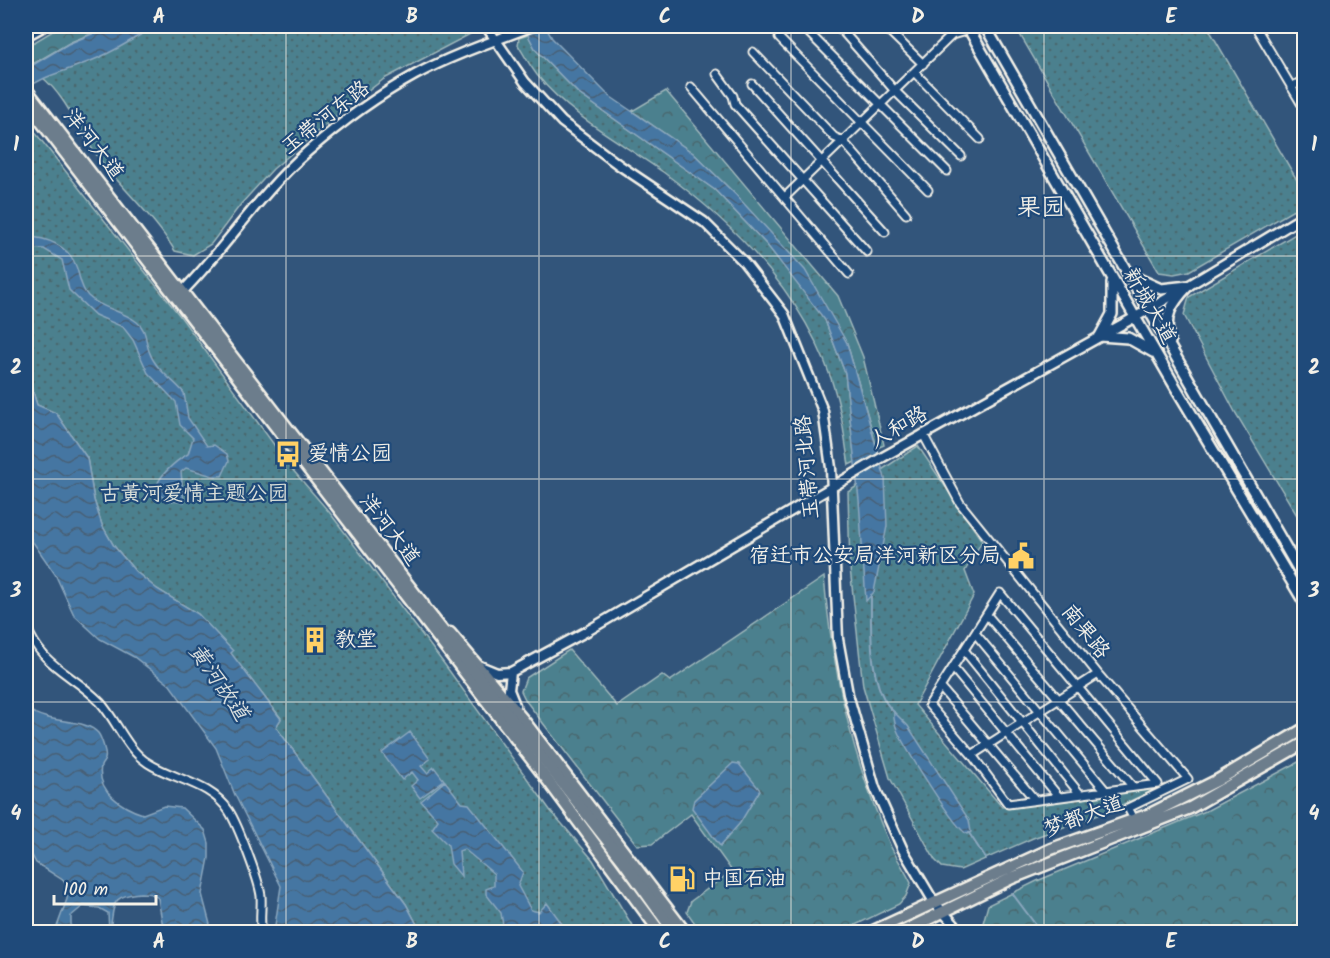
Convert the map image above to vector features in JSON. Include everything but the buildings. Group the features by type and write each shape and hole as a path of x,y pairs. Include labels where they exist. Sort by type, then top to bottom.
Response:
{"main road":[{"name":"新城大道","path":"985,26 1305,579"},
{"name":"新城大道","path":"971,27 1157,356 1305,602"},
{"name":"洋河大道","path":"26,89 417,598 473,665"},
{"name":"洋河大道","path":"26,102 542,773 660,933"},
{"path":"1121,262 1109,273 1112,314 1100,336 1128,338 1157,356"},
{"path":"1127,273 1161,289 1188,286"},
{"path":"1173,352 1167,335 1167,317 1173,302 1188,286"},
{"path":"1166,371 1179,363"},
{"path":"473,665 520,716 685,933"},
{"path":"473,665 624,862 674,933"},
{"name":"梦都大道","path":"871,933 1051,849 1134,819 1218,780 1305,729"},
{"name":"梦都大道","path":"902,933 1056,860 1190,808 1305,743"}],"street":[{"path":"26,36 44,26"},
{"name":"玉带河北路","path":"486,26 493,40 525,82 562,122 619,165 704,222 743,261 784,314 823,411 831,488 838,639 848,694 876,788 903,850 934,902 962,933"},
{"name":"玉带河东路","path":"182,292 207,267 246,215 306,153 352,117 414,75 493,40 533,26"},
{"path":"802,26 947,171"},
{"path":"838,26 895,91 961,156"},
{"path":"884,26 923,64"},
{"path":"1255,26 1305,108"},
{"path":"785,197 952,35 971,27"},
{"path":"779,38 928,190"},
{"path":"753,52 834,137 843,141 906,214"},
{"path":"914,72 980,139"},
{"path":"717,74 733,96 735,104 867,252"},
{"path":"1291,87 1305,80"},
{"path":"752,84 885,232"},
{"path":"691,87 849,274"},
{"name":"人和路","path":"511,672 590,630 923,434 1148,310 1305,216"},
{"name":"南果路","path":"923,434 960,503 1098,674 1188,779 1128,808 1134,819"},
{"path":"1000,593 1158,784 1008,804 972,755 929,705 975,633 1000,593"},
{"path":"987,615 1133,787"},
{"path":"26,625 31,639 45,659 101,703 131,747 146,762 201,787 222,801 230,813 257,877 262,933"},
{"path":"975,633 1106,791"},
{"path":"964,650 1080,794"},
{"path":"473,665 497,673 511,672 509,693 520,716"},
{"path":"953,668 1059,797"},
{"path":"972,755 1098,674"},
{"path":"941,688 1035,800"}],"green space":[{"path":"61,26 111,26 71,42 33,64 29,49 31,44"},
{"path":"154,26 476,26 478,30 384,79 337,115 273,169 241,204 211,244 193,255 175,251 158,226 98,157 59,95 42,77 100,56"},
{"path":"1015,26 1219,26 1210,31 1304,192 1304,204 1189,271 1174,274 1159,272"},
{"path":"528,35 536,50 579,94 715,190 767,245 805,291 825,320 845,373 855,462 849,465 839,406 825,363 810,330 770,270 745,243 692,194 597,128 550,90 534,72 518,45 519,38"},
{"path":"666,91 838,296 863,357 884,445 877,448 847,343 736,195 693,153 632,111"},
{"name":"古黄河爱情主题公园","path":"26,121 180,316 291,468 330,513 445,665 550,810 593,860 636,932 421,932 406,904 276,727 281,718 230,653 232,651 198,614 157,589 135,571 114,546 102,525 94,500 87,458 56,413 37,405 32,389 26,381"},
{"path":"1304,229 1304,527 1235,412 1184,315 1189,297"},
{"path":"918,446 982,541 965,571 974,595 915,705 1002,807 1158,788 1109,811 1033,838 960,870 942,867 935,860 890,778 863,686 850,568 848,492"},
{"path":"824,577 832,646 855,749 891,847 911,883 906,896 899,904 841,932 701,932 687,912 691,901 732,871 691,814 652,844 637,845 526,701 521,691 526,678 569,650 617,706 662,675 670,681"},
{"path":"1304,759 1304,932 986,931 983,923 988,905 1037,881 1208,810"}],"water":[{"path":"111,26 154,26 109,53 45,78 26,89 26,69 68,44"},
{"path":"523,26 545,26 552,38 608,95 693,153 736,195 805,270 847,343 885,478 887,526 874,592 866,601 859,500 845,373 825,320 767,245 715,190 579,94 536,50"},
{"path":"27,237 49,241 62,248 73,259 88,296 140,325 152,358 184,393 188,418 207,446 214,445 227,454 229,461 222,476 213,476 186,468 181,472 184,502 169,501 157,493 158,482 172,466 188,454 193,438 180,425 176,402 148,373 133,340 123,327 95,315 69,290 62,260 44,249 26,248"},
{"name":"黄河故道","path":"26,381 32,389 37,405 56,413 87,458 94,500 102,525 114,546 135,571 157,589 198,614 233,651 231,653 281,719 276,727 406,904 421,932 274,932 281,886 235,795 216,748 170,685 134,657 100,639 74,615 55,574 26,532"},
{"path":"26,708 45,717 84,725 98,733 105,753 105,760 101,766 103,783 107,791 120,803 143,814 164,806 182,808 205,830 209,843 209,858 202,894 212,932 167,932 163,927 158,898 154,895 140,893 118,900 113,909 109,932 108,913 99,908 83,906 71,916 71,932 55,932 67,899 68,888 63,880 36,863 26,844"},
{"path":"894,712 908,726 969,820 971,832 967,834 961,829 930,786 897,730"},
{"path":"410,732 430,759 421,766 427,773 434,767 444,780 420,798 411,786 418,780 412,772 402,780 382,753"},
{"path":"733,763 739,764 760,790 740,823 720,846 692,808 694,800"},
{"path":"445,781 462,803 469,804 523,872 518,886 531,910 539,912 547,903 568,932 504,932 501,913 486,894 486,889 494,886 494,874 464,849 459,851 461,876 451,864 448,845 432,829 438,820 421,801"}],"waterway":[{"path":"871,595 871,640 875,674 879,689 894,712"},
{"path":"969,833 986,859"},
{"path":"1012,893 1041,932"}],"place":[{"name":"爱情公园","path":"288,454"},
{"name":"宿迁市公安局洋河新区分局","path":"1021,556"},
{"name":"教堂","path":"315,640"},
{"name":"中国石油","path":"682,879"}],"district":[{"name":"果园","path":"1041,208"}]}
